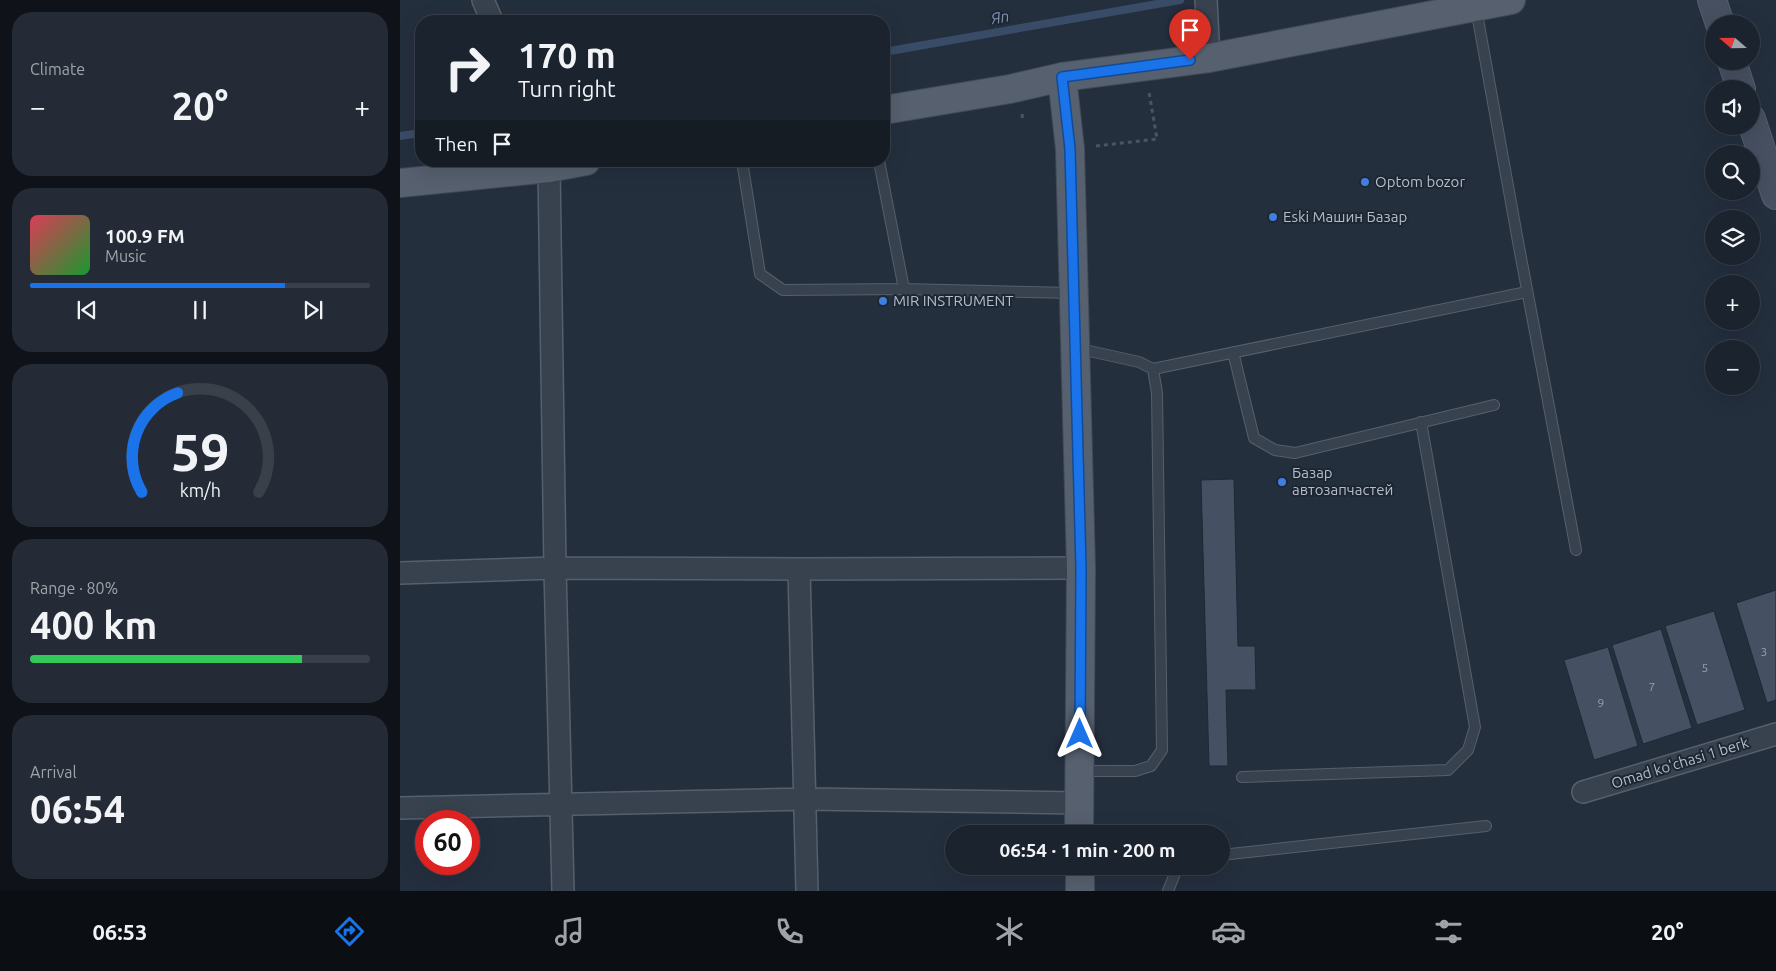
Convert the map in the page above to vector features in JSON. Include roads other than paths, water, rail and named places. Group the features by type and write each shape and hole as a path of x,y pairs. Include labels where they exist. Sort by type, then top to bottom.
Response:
{"main road":[{"path":"890,109 1010,89 1062,77 1209,58 1511,0"},
{"path":"1062,77 1070,149 1081,568 1079,825"},
{"path":"400,182 523,167"},
{"path":"1080,875 1080,891"}],"street":[{"path":"483,0 489,15"},
{"path":"1206,0 1209,58"},
{"path":"1712,0 1717,15"},
{"path":"1756,135 1776,195"},
{"path":"548,167 563,891"},
{"path":"400,573 555,568 1081,568"},
{"path":"799,569 807,891"},
{"name":"Omad ko'chasi 1 berk","path":"1583,792 1776,734"},
{"path":"400,808 805,799 1079,803"}],"lane":[{"path":"1476,6 1527,292 1576,550"},
{"path":"743,167 760,274 783,290 904,289 1074,293"},
{"path":"879,167 904,289"},
{"path":"1075,348 1139,362 1153,369 1527,292"},
{"path":"1233,352 1254,438 1275,450 1294,453 1494,405"},
{"path":"1079,771 1135,771 1151,766 1162,750 1157,393 1153,369"},
{"path":"1242,777 1448,770 1468,750 1475,727 1421,422"},
{"path":"1230,854 1486,826"},
{"path":"1168,891 1174,875"}],"waterway":[{"name":"Яп","path":"890,51 1180,0"},
{"name":"Яп","path":"400,136 415,134"}],"place":[{"name":"Optom bozor","path":"1365,182"},
{"name":"Eski Машин Базар","path":"1273,217"},
{"name":"MIR INSTRUMENT","path":"883,301"},
{"name":"Базар автозапчастей","path":"1282,482"}]}
